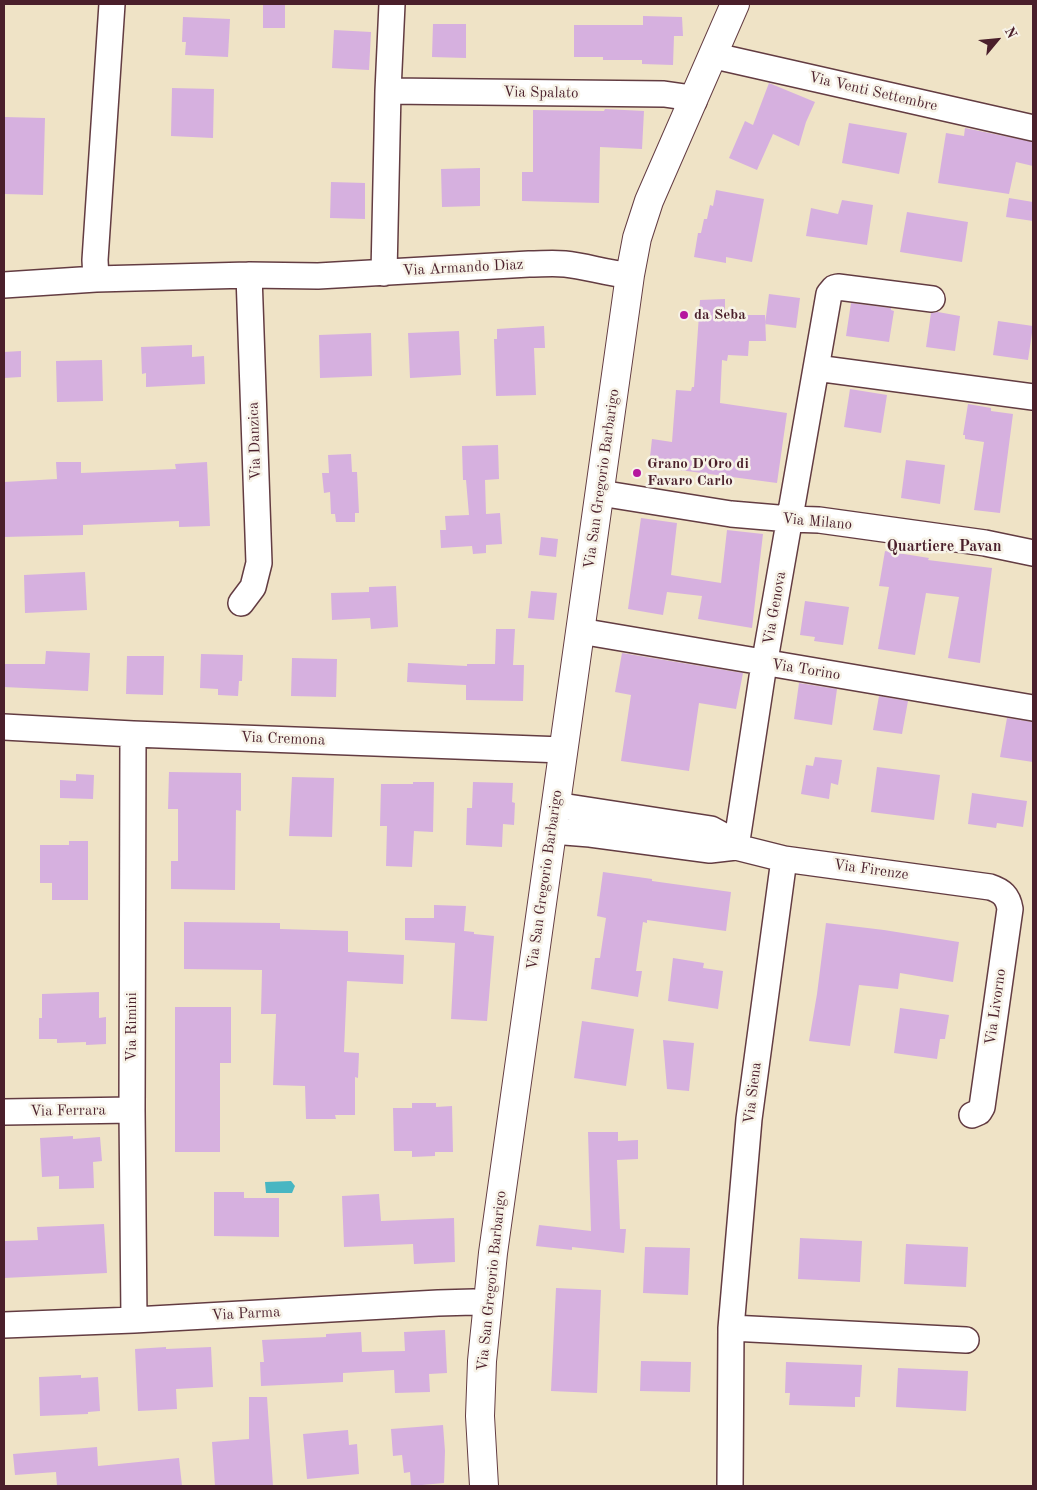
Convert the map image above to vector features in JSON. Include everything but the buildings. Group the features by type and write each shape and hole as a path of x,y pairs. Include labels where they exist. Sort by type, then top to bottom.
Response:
{"street":[{"path":"96,279 95,260 112,4"},
{"path":"384,273 392,4"},
{"path":"630,275 637,238 649,201 735,4"},
{"name":"Via Venti Settembre","path":"714,53 724,58 1033,128"},
{"name":"Via Spalato","path":"388,91 664,94 694,100"},
{"name":"Via Armando Diaz","path":"4,285 96,279 249,275 318,276 530,264 564,264 590,268 609,274 630,275"},
{"name":"Via Danzica","path":"241,603 253,587 259,563 249,275"},
{"name":"Via San Gregorio Barbarigo","path":"484,1486 481,1407 482,1361 488,1304 630,275"},
{"name":"Via Genova","path":"736,847 765,664 829,294 834,288 838,287 932,299"},
{"path":"816,368 1033,397"},
{"name":"Via Milano","path":"600,493 722,513 828,521 985,543 1033,554"},
{"name":"Via Torino","path":"580,632 1033,708"},
{"name":"Via Cremona","path":"4,728 563,750"},
{"name":"Via Rimini","path":"133,734 132,1110 134,1320"},
{"name":"Via Firenze","path":"554,818 711,829 722,835 736,847 784,859 990,887 999,890 1005,895"},
{"name":"Via Siena","path":"730,1486 731,1328 749,1119 784,859"},
{"name":"Via Livorno","path":"972,1115 979,1112 982,1108 1010,909 1005,895"},
{"name":"Via Ferrara","path":"4,1112 132,1110"},
{"name":"Via Parma","path":"4,1325 474,1302 488,1304"},
{"path":"731,1328 966,1340"}],"water":[{"path":"291,1181 295,1186 292,1193 266,1193 265,1182"}],"place":[{"name":"da Seba","path":"684,315"},
{"name":"Grano D'Oro di Favaro Carlo","path":"637,473"}],"district":[{"name":"Quartiere Pavan","path":"944,547"}]}
